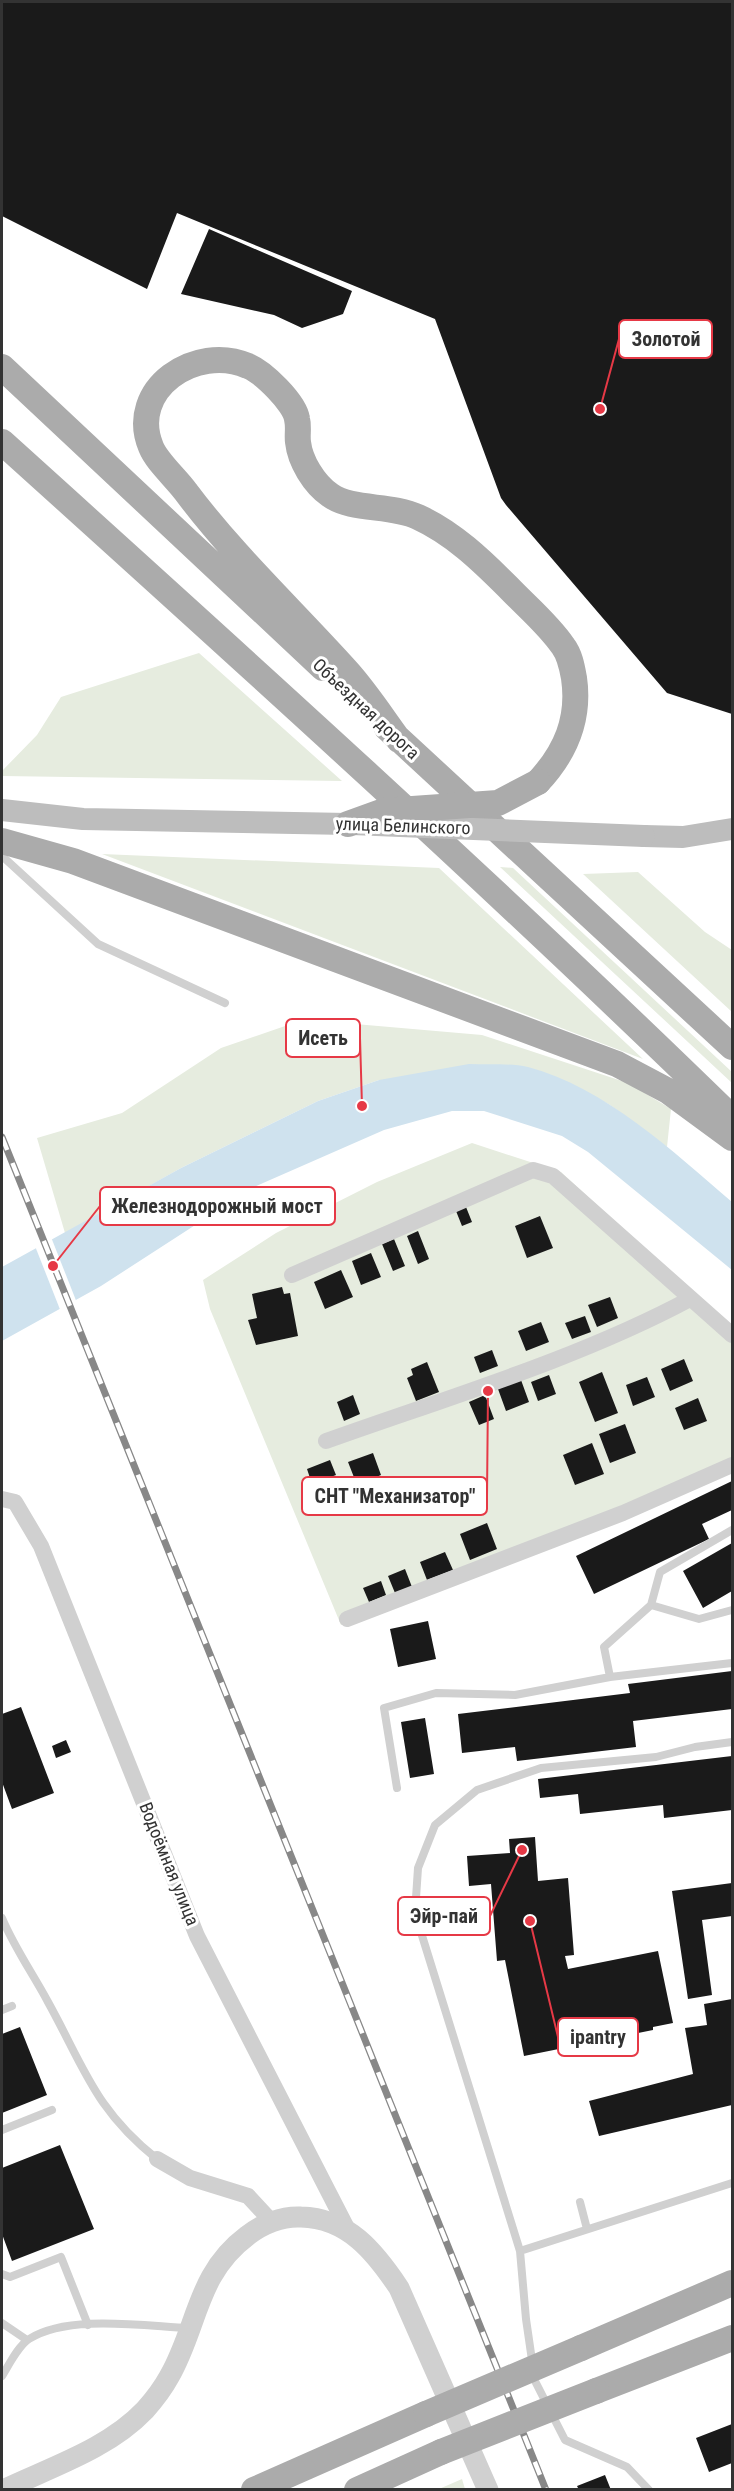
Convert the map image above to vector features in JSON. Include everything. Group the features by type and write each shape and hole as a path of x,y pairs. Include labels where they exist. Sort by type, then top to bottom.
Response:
{"main road":[{"path":"348,824 384,811 498,803 538,782 550,769 568,739 574,721 576,694 571,662 564,647 548,628 471,552 442,529 394,507 356,505 330,496 308,470 298,444 297,417 271,382 248,366 221,360 201,360 178,369 160,387 149,405 146,426 151,448 211,525 350,674 399,740"},
{"name":"Объездная дорога","path":"2,367 399,740 732,1047"},
{"path":"2,442 367,771 597,986 732,1118"},
{"name":"улица Белинского","path":"2,810 78,819"},
{"name":"улица Белинского","path":"2,822 78,819 348,824 683,837 732,829"},
{"path":"2,842 73,861 617,1064 668,1091 732,1138"},
{"path":"254,2490 732,2283"},
{"path":"357,2490 441,2452 732,2338"}],"street":[{"path":"292,1275 533,1170 553,1176 732,1335"},
{"path":"326,1441 512,1376 655,1318 690,1299"},
{"path":"347,1619 623,1513 732,1465"},
{"name":"Водоёмная улица","path":"2,1499 15,1502 41,1546 197,1936 348,2230"},
{"path":"157,2159 190,2178 248,2196 272,2222"},
{"path":"3,2490 104,2443 124,2430 146,2409 170,2377 198,2301 221,2260 234,2246 254,2231 272,2222 292,2217 319,2217 348,2230 379,2258 399,2288 488,2490"}],"lane":[{"path":"2,856 98,944 225,1003"},
{"path":"610,1677 604,1647 651,1605 660,1572 732,1530"},
{"path":"651,1605 699,1618 732,1610"},
{"path":"396,1788 384,1708 436,1693 515,1695 610,1677 732,1663"},
{"path":"649,2490 627,2467 566,2440 535,2381 526,2319 520,2251 415,1913 418,1868 435,1824 477,1790 541,1768 656,1757 695,1747 732,1742"},
{"path":"2,1917 50,2004 88,2082 116,2121 157,2159"},
{"path":"2,2010 12,2006"},
{"path":"2,2130 52,2110"},
{"path":"520,2251 732,2183"},
{"path":"580,2202 587,2229"},
{"path":"2,2274 10,2277 61,2257 88,2325"},
{"path":"2,2323 27,2340"},
{"path":"2,2376 27,2340 54,2328 88,2325 189,2328"}],"shaded area":[{"path":"199,653 342,781 2,776 2,771 37,735 61,697"},
{"path":"102,854 439,868 643,1059"},
{"path":"500,867 513,868 732,1072 732,1083"},
{"path":"638,872 705,932 732,950 732,1012 583,874"},
{"path":"332,1022 482,1035 628,1083 671,1109 667,1147 610,1105 586,1092 379,1080 318,1101 181,1168 65,1233 37,1138 122,1113 221,1048 288,1025"},
{"path":"472,1143 561,1172 732,1329 732,1471 607,1524 341,1625 210,1309 203,1280 276,1233 377,1182"},
{"path":"462,2479 465,2489 439,2489"}],"water":[{"path":"469,1064 521,1066 556,1076 611,1105 637,1123 732,1202 732,1270 588,1152 562,1136 484,1111 452,1111 384,1130 254,1187 101,1286 2,1341 2,1267 181,1168 318,1101 379,1080"}],"pier":[{"path":"51,1237 77,1303 61,1312 35,1246"}],"building":[{"path":"2,2 732,2 732,714 667,693 506,505 501,498 435,319 177,213 147,289 2,216"},
{"path":"209,229 352,291 343,314 302,328 274,315 181,294"},
{"path":"466,1207 472,1222 462,1226 456,1211"},
{"path":"540,1216 553,1248 527,1258 515,1226"},
{"path":"418,1231 429,1259 418,1264 407,1236"},
{"path":"394,1239 405,1266 393,1271 382,1244"},
{"path":"371,1253 381,1277 361,1285 352,1261"},
{"path":"341,1270 353,1297 325,1309 314,1282"},
{"path":"282,1287 284,1294 290,1293 298,1336 256,1345 248,1320 257,1318 252,1294"},
{"path":"610,1297 618,1318 597,1327 588,1305"},
{"path":"585,1316 591,1332 572,1339 565,1323"},
{"path":"541,1322 549,1342 526,1351 518,1331"},
{"path":"492,1350 498,1366 480,1373 474,1357"},
{"path":"684,1359 693,1381 670,1391 661,1369"},
{"path":"427,1362 439,1392 416,1401 407,1378 413,1375 411,1369"},
{"path":"602,1372 618,1413 595,1422 579,1382"},
{"path":"549,1375 556,1394 538,1401 531,1382"},
{"path":"647,1377 655,1397 633,1406 626,1385"},
{"path":"521,1380 529,1402 506,1411 498,1389"},
{"path":"353,1395 360,1414 344,1421 337,1402"},
{"path":"485,1395 494,1419 479,1425 469,1402"},
{"path":"698,1398 707,1421 684,1430 675,1408"},
{"path":"625,1424 636,1453 610,1463 599,1434"},
{"path":"592,1443 604,1474 575,1485 563,1455"},
{"path":"373,1453 381,1475 357,1485 348,1462"},
{"path":"330,1460 336,1475 312,1484 307,1469"},
{"path":"732,1481 732,1510 702,1524 709,1539 594,1594 576,1556"},
{"path":"487,1523 497,1549 470,1560 460,1534"},
{"path":"732,1543 732,1591 703,1608 683,1571"},
{"path":"445,1552 453,1570 427,1580 420,1562"},
{"path":"405,1569 412,1587 395,1593 388,1576"},
{"path":"381,1581 386,1595 369,1602 363,1588"},
{"path":"428,1621 436,1659 398,1667 390,1629"},
{"path":"732,1671 732,1709 633,1721 636,1747 517,1761 515,1747 462,1753 458,1714 630,1693 628,1684"},
{"path":"21,1707 54,1793 12,1809 2,1782 2,1714"},
{"path":"425,1718 434,1774 410,1778 401,1722"},
{"path":"66,1740 71,1752 56,1758 52,1746"},
{"path":"732,1756 732,1810 664,1818 663,1805 580,1814 578,1794 540,1798 538,1779"},
{"path":"535,1837 538,1881 568,1878 574,1955 565,1956 568,1969 658,1951 673,2023 653,2027 653,2030 524,2056 505,1960 497,1961 491,1884 469,1886 467,1856 510,1853 509,1839"},
{"path":"732,1883 732,1916 702,1920 712,1995 688,1999 672,1891"},
{"path":"732,1999 732,2105 599,2136 589,2101 693,2074 685,2028 707,2025 704,2004"},
{"path":"20,2027 47,2095 2,2113 2,2034"},
{"path":"60,2145 94,2229 12,2261 2,2234 2,2168"},
{"path":"732,2424 732,2463 709,2472 696,2438"},
{"path":"605,2475 611,2490 579,2490 577,2486"}],"railway":[{"path":"2,1137 546,2490"}],"place":[{"name":"Золотой","path":"600,409"},
{"name":"Исеть","path":"362,1106"},
{"name":"Железнодорожный мост","path":"53,1266"},
{"name":"СНТ \"Механизатор\"","path":"488,1391"},
{"name":"Эйр-пай","path":"522,1850"},
{"name":"ipantry","path":"530,1921"}]}
